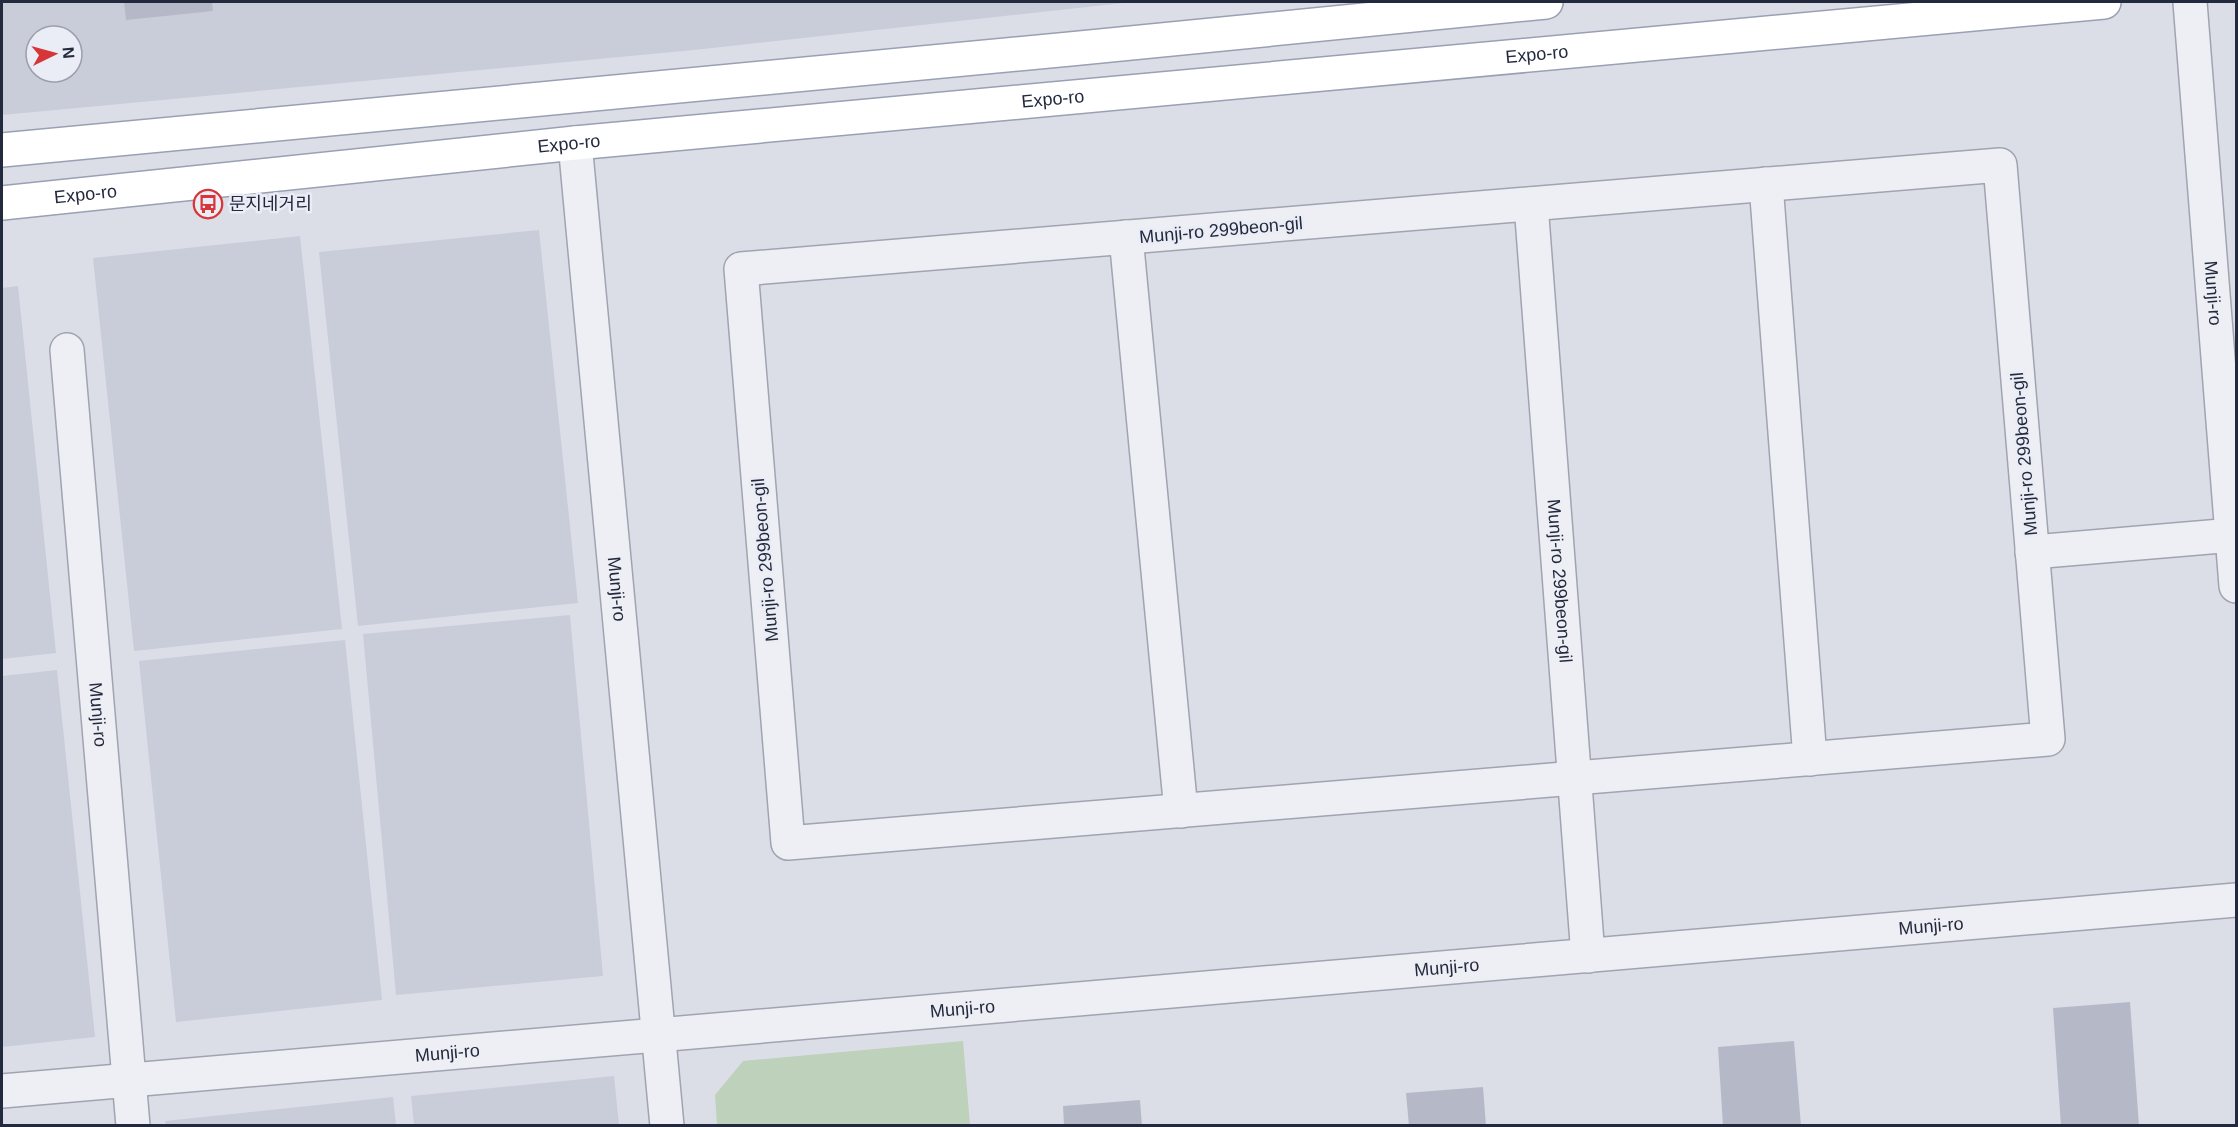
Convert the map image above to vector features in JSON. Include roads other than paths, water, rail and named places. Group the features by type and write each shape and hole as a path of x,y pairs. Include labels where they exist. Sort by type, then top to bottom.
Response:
{"main road":[{"path":"2,150 1070,50 1546,2"},
{"name":"Expo-ro","path":"2,203 574,143 2104,2"}],"street":[{"name":"Munji-ro","path":"2190,2 2225,292 2236,586"},
{"name":"Munji-ro","path":"574,143 667,1125"},
{"name":"Munji-ro 299beon-gil","path":"2000,165 2048,739 788,843 741,269 1766,184 2000,165"},
{"path":"1766,184 1810,759"},
{"name":"Munji-ro 299beon-gil","path":"1532,204 1588,956"},
{"name":"Munji-ro 299beon-gil","path":"1126,237 1180,811"},
{"name":"Munji-ro","path":"67,350 133,1125"},
{"path":"2032,552 2233,535"},
{"name":"Munji-ro","path":"2,1091 2236,900"}],"place":[{"name":"문지네거리","path":"208,204"}]}
